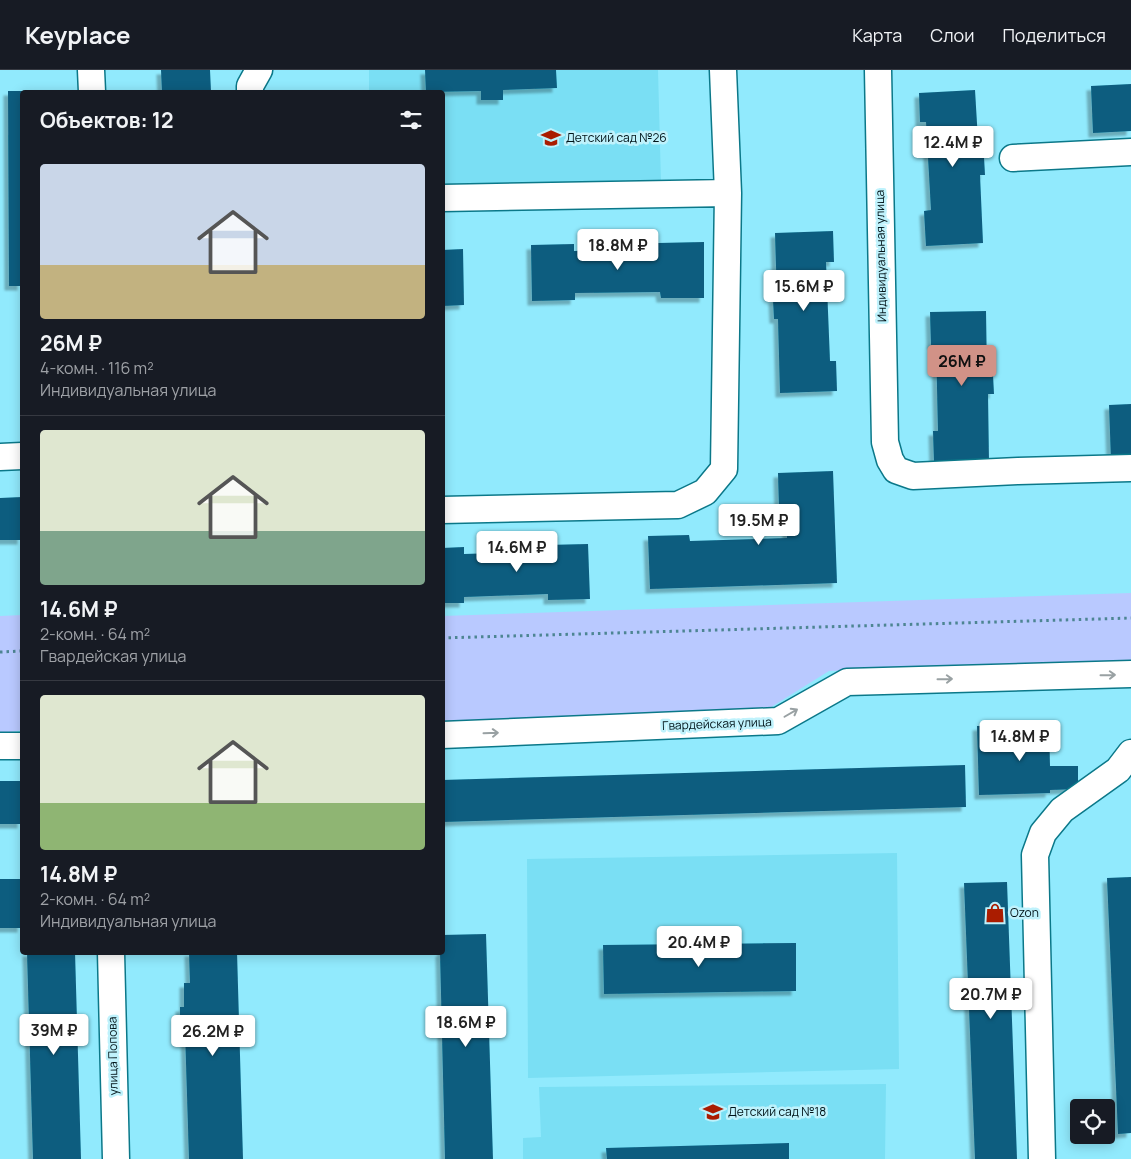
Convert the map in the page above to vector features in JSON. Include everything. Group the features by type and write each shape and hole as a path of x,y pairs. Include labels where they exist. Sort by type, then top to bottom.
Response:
{"street":[{"path":"91,70 92,90"},
{"path":"250,90 250,86 259,70"},
{"path":"445,510 678,505 705,492 724,469 728,193 723,70"},
{"name":"Индивидуальная улица","path":"878,70 885,442 890,460 896,470 913,476 1131,468"},
{"path":"1013,158 1131,152"},
{"path":"445,198 728,193"},
{"path":"0,457 20,456"},
{"name":"Гвардейская улица","path":"445,735 778,721 847,682 1131,674"},
{"path":"0,746 20,746"},
{"path":"1042,1159 1035,855 1043,833 1062,810 1118,770 1131,753"},
{"name":"улица Попова","path":"111,955 116,1159"}],"path":[{"path":"445,638 1131,618"},
{"path":"0,652 20,651"}],"shaded area":[{"name":"Детский сад №26","path":"369,70 658,70 661,183 445,189 445,90 369,90"},
{"path":"1131,593 1131,660 829,671 747,722 445,724 445,616"},
{"path":"20,615 20,730 0,734 0,616"},
{"path":"897,853 899,1069 528,1078 527,859"},
{"name":"Детский сад №18","path":"886,1084 885,1159 523,1159 523,1138 541,1137 539,1087"}],"building":[{"path":"161,70 210,70 211,90 162,90"},
{"path":"425,70 556,70 557,88 503,90 503,100 481,100 481,91 426,90"},
{"path":"1131,84 1131,131 1093,133 1091,86"},
{"path":"975,90 979,157 984,157 985,175 980,175 983,243 926,246 924,211 931,210 926,122 920,122 919,93"},
{"path":"8,91 20,91 20,286 9,286"},
{"path":"833,231 834,262 826,262 830,361 836,361 837,391 780,393 778,319 774,319 773,299 777,299 775,233"},
{"path":"704,242 704,298 661,298 660,292 575,293 575,300 532,301 531,245 574,244 574,251 606,250 606,244 626,244 627,250 658,249 658,243"},
{"path":"463,249 464,305 445,306 445,250"},
{"path":"986,311 987,375 993,375 994,394 988,394 989,462 934,462 933,431 938,431 936,345 931,345 930,312"},
{"path":"1131,404 1131,459 1111,460 1109,405"},
{"path":"833,471 837,583 650,589 648,536 689,535 690,541 787,538 786,507 779,507 778,473"},
{"path":"20,497 20,540 0,540 0,498"},
{"path":"588,544 590,599 548,600 548,594 464,597 464,603 445,603 445,548 464,547 464,554 496,553 496,548 514,547 515,552 546,551 546,545"},
{"path":"1049,724 1050,766 1078,766 1078,789 1050,790 1050,793 979,795 977,726"},
{"path":"965,765 966,807 445,822 445,780"},
{"path":"0,781 20,781 20,824 0,824"},
{"path":"1131,877 1131,1133 1118,1134 1107,878"},
{"path":"0,879 20,879 20,928 0,928"},
{"path":"1007,882 1017,1159 975,1159 964,883"},
{"path":"486,934 493,1159 445,1159 440,955 445,955 445,935"},
{"path":"796,943 796,991 604,994 603,945"},
{"path":"27,955 75,955 81,1159 33,1159"},
{"path":"189,955 237,955 243,1159 189,1159 185,1031 180,1030 180,1007 184,1007 184,983 190,983"},
{"path":"789,1143 789,1159 607,1159 606,1148"}],"place":[{"name":"Детский сад №26","path":"551,138"},
{"name":"Ozon","path":"995,913"},
{"name":"Детский сад №18","path":"713,1112"}]}
